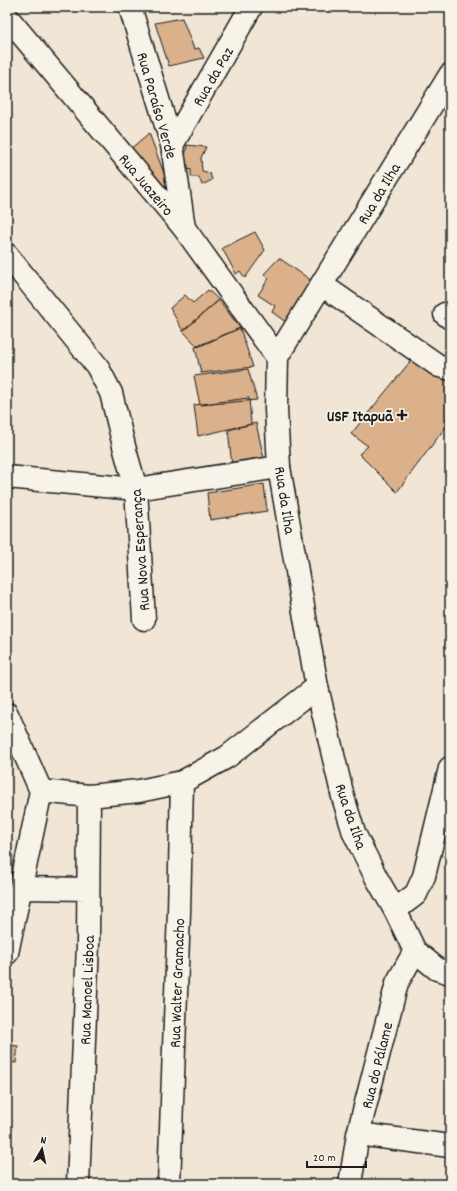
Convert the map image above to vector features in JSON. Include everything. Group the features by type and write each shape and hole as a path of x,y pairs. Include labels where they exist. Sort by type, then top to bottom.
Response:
{"street":[{"name":"Rua Paraíso Verde","path":"130,7 172,145 184,228"},
{"name":"Rua da Paz","path":"172,145 251,7"},
{"name":"Rua Juazeiro","path":"7,17 184,228 278,357"},
{"name":"Rua da Ilha","path":"415,951 354,833 343,797 318,687 279,467 276,409 278,357 450,75"},
{"name":"Rua Nova Esperança","path":"7,255 97,366 111,394 124,450 136,490 144,619"},
{"path":"322,285 439,366 450,369"},
{"path":"7,477 136,490 279,467"},
{"path":"41,791 89,796 139,791 182,782 227,757 318,687"},
{"path":"7,714 41,791 7,953"},
{"path":"395,910 416,894 424,876 450,768"},
{"name":"Rua Walter Gramacho","path":"169,1184 182,782"},
{"name":"Rua Manoel Lisboa","path":"78,1184 88,944 89,796"},
{"path":"21,888 88,889"},
{"path":"415,951 437,969 450,973"},
{"name":"Rua do Pálame","path":"350,1184 358,1134 397,983 415,951"},
{"path":"358,1134 450,1146"}],"building":[{"path":"182,18 194,49 199,48 204,58 169,66 155,23"},
{"path":"149,133 168,184 163,188 128,151"},
{"path":"187,145 206,147 201,158 202,171 210,173 212,180 202,185 199,177 191,177 191,169 188,170 188,165 184,164"},
{"path":"255,232 265,250 245,278 240,271 236,274 222,248"},
{"path":"279,258 315,283 287,323 272,312 275,306 258,295 269,278 264,274"},
{"path":"208,290 219,300 183,331 170,308 185,295 193,303"},
{"path":"219,300 240,328 198,347 183,331"},
{"path":"240,328 253,367 201,373 195,347"},
{"path":"418,352 450,379 450,421 397,492 359,454 368,446 351,434"},
{"path":"248,369 257,400 200,405 194,376"},
{"path":"249,398 251,424 198,436 194,405"},
{"path":"256,423 265,463 232,466 228,430"},
{"path":"264,484 267,511 210,520 207,493"},
{"path":"7,1045 18,1046 16,1063 7,1062"}],"place":[{"name":"USF Itapuã","path":"402,415"}]}
